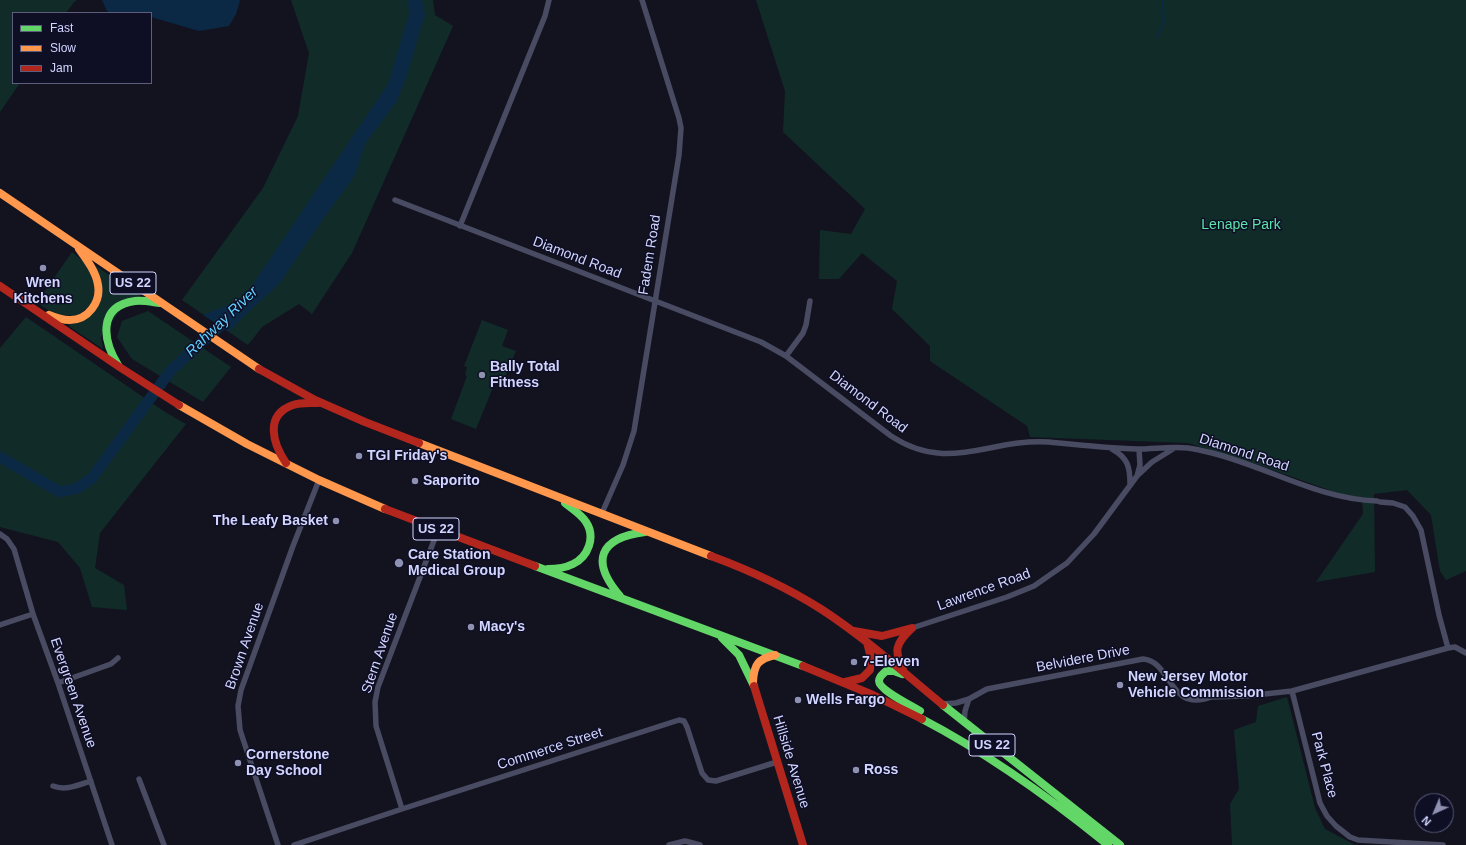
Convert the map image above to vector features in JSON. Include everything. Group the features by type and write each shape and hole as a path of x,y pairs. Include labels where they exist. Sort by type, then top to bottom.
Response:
{"main road":[{"name":"US 22","path":"0,193 266,374 320,402 365,422 602,513 764,578 811,603 867,642 941,704 1120,845"},
{"path":"36,310 58,319 74,320 88,314 96,304 99,289 97,280 91,266 74,242"},
{"name":"US 22","path":"0,286 144,384 221,430 288,465 388,511 775,655 843,682 911,713 956,738 1042,794 1108,845"},
{"path":"121,368 111,354 106,339 106,328 110,317 120,306 130,301 162,303"},
{"path":"288,465 278,451 274,441 272,432 276,420 280,413 289,406 301,403 320,402"},
{"path":"544,569 563,568 577,563 587,551 590,539 589,528 583,518 558,497"},
{"path":"623,598 611,586 604,576 602,564 605,552 612,543 621,536 633,533 649,532"},
{"path":"851,630 882,636 912,628"},
{"path":"907,675 898,660 896,649 901,638 912,628"},
{"path":"718,634 739,655 754,686"},
{"path":"843,682 860,679 867,675 870,670 872,658 867,642"},
{"path":"754,686 753,673 756,664 764,658 775,655"},
{"path":"907,675 894,671 886,671 881,676 879,683 885,691 931,718 956,738"},
{"name":"Hillside Avenue","path":"754,686 803,845"}],"street":[{"path":"460,226 545,16 549,0"},
{"name":"Fadem Road","path":"602,513 623,465 634,431 681,128 642,0"},
{"name":"Diamond Road","path":"395,200 761,342 786,356 902,444 920,451 938,454 953,454 1031,442 1110,448 1188,448 1213,453 1328,493 1353,499 1393,503 1405,507 1414,516 1421,530 1439,615 1448,648"},
{"path":"786,356 803,334 810,300"},
{"path":"1110,448 1118,452 1126,461 1130,473 1130,484"},
{"name":"Lawrence Road","path":"912,628 1007,597 1034,586 1067,563 1094,534 1137,476 1152,462 1176,448"},
{"path":"1137,476 1140,465 1138,449"},
{"name":"Brown Avenue","path":"278,845 240,730 238,706 241,690 293,546 319,480"},
{"name":"Stern Avenue","path":"402,809 377,733 374,718 375,702 378,687 438,530"},
{"name":"Evergreen Avenue","path":"0,534 7,539 14,549 33,614 58,683 110,844"},
{"path":"0,624 33,614"},
{"path":"1292,691 1448,648 1455,647 1466,653"},
{"path":"58,683 111,664 118,658"},
{"name":"Belvidere Drive","path":"941,704 956,703 969,699 987,688 1143,659 1150,660 1156,664 1175,690 1194,700 1211,697 1246,696 1292,691"},
{"name":"Park Place","path":"1292,691 1320,803 1327,816 1336,826 1350,837 1364,841 1443,845"},
{"path":"964,722 965,711 969,699"},
{"name":"Commerce Street","path":"294,845 679,720 684,721 688,726 702,773 708,780 716,781 777,762"},
{"path":"139,778 164,845"},
{"path":"53,786 60,789 91,782"},
{"path":"669,845 685,841 700,845"}],"green space":[{"path":"0,0 77,0 67,12 12,12 12,84 19,84 0,112"},
{"path":"291,0 433,0 435,15 453,26 352,253 312,314 299,304 262,327 248,345 182,300 263,188 298,116 309,53"},
{"name":"Lenape Park","path":"756,0 1466,0 1466,571 1446,580 1440,571 1431,515 1407,490 1374,494 1375,572 1316,582 1363,514 1362,498 1346,496 1259,465 1188,443 1030,437 1027,426 930,361 930,346 892,309 897,281 862,253 839,279 819,279 820,230 851,234 865,209 783,132 785,91"},
{"path":"72,252 88,266 95,289 92,304 77,316 54,314 39,304 38,301"},
{"path":"96,266 140,296 129,298 101,337 103,349 70,327 69,323 94,312"},
{"path":"148,311 231,367 203,402 132,359 117,337 122,321"},
{"path":"26,317 165,412 186,424 100,533 95,568 124,585 127,610 92,607 80,568 58,542 0,527 0,348"},
{"name":"Bally Total Fitness","path":"482,320 508,330 502,346 516,351 505,377 498,375 476,429 451,419 467,376 465,375 467,367 464,366"},
{"path":"1287,697 1315,808 1325,829 1355,845 1232,845 1230,804 1239,789 1234,730 1256,722 1258,706"}],"water":[{"path":"102,0 240,1 236,14 229,26 199,31 152,17 152,12 108,12"},
{"path":"408,0 422,0 425,14 407,75 397,101 365,144 354,177 323,219 280,283 229,332 203,315 243,299 388,84 409,14"}],"waterway":[{"path":"1157,37 1164,22 1162,0"},
{"name":"Rahway River","path":"0,457 60,492 78,488 92,478 171,370 231,316"}],"traffic: fast":[{"path":"118,365 109,346 107,336 109,317 114,310 123,304 135,301 160,303"},
{"path":"548,569 560,568 573,564 583,557 589,546 590,534 586,522 579,514 565,503"},
{"path":"620,596 605,572 603,562 604,553 609,546 617,540 629,535 645,532"},
{"path":"535,566 803,666"},
{"path":"722,638 739,655 754,686"},
{"path":"902,674 894,671 886,671 881,675 879,681 880,685 890,693 920,711"},
{"path":"943,705 1120,845"},
{"path":"922,719 995,762 1064,810 1108,845"}],"traffic: slow":[{"path":"0,193 259,369"},
{"path":"49,315 65,320 76,319 88,313 95,304 98,291 97,280 91,266 79,249"},
{"path":"179,405 247,444 319,480 385,509"},
{"path":"419,443 711,556"},
{"path":"753,682 754,671 758,663 765,658 775,655"}],"traffic: jam":[{"path":"0,286 121,368 179,405"},
{"path":"259,369 315,400 365,422 419,443"},
{"path":"286,463 281,455 275,439 275,423 278,416 284,410 296,404 318,403"},
{"path":"385,509 535,566"},
{"path":"711,556 739,567 794,593 821,609 868,643 943,705"},
{"path":"854,631 882,636 912,628"},
{"path":"903,670 897,653 899,644 911,629"},
{"path":"845,682 862,678 870,670 871,658 867,642"},
{"path":"803,666 873,695 922,719"},
{"path":"754,686 803,845"}],"place":[{"name":"Wren Kitchens","path":"43,268"},
{"name":"Bally Total Fitness","path":"482,375"},
{"name":"TGI Friday's","path":"359,456"},
{"name":"Saporito","path":"415,481"},
{"name":"The Leafy Basket","path":"336,521"},
{"name":"Care Station Medical Group","path":"399,563"},
{"name":"Macy's","path":"471,627"},
{"name":"7-Eleven","path":"854,662"},
{"name":"New Jersey Motor Vehicle Commission","path":"1120,685"},
{"name":"Wells Fargo","path":"798,700"},
{"name":"Cornerstone Day School","path":"238,763"},
{"name":"Ross","path":"856,770"}]}
